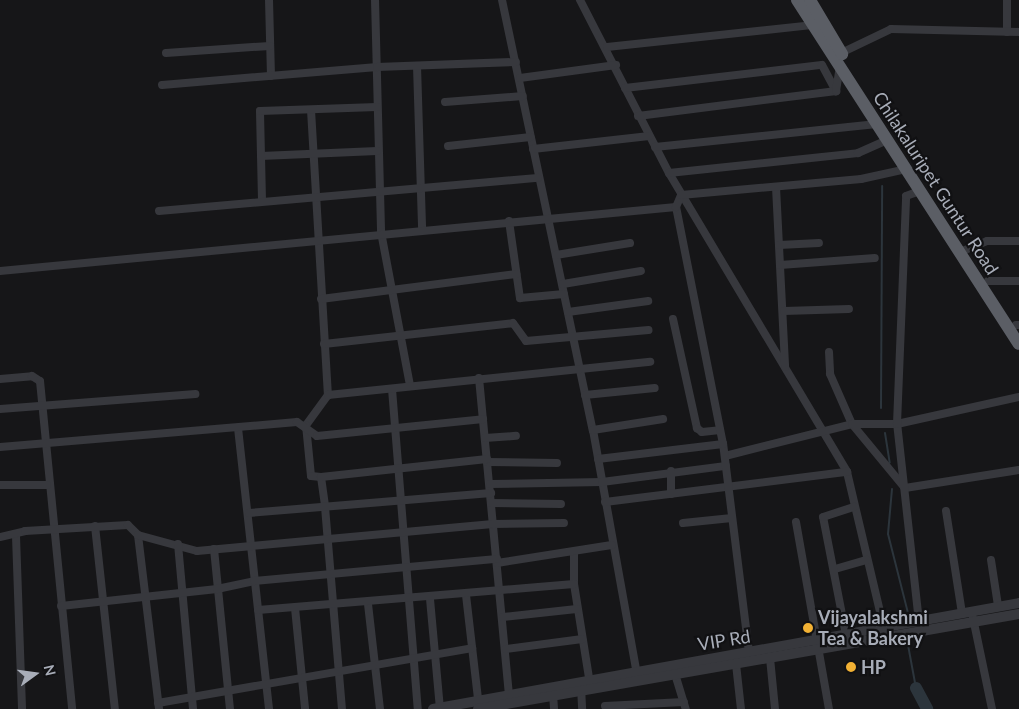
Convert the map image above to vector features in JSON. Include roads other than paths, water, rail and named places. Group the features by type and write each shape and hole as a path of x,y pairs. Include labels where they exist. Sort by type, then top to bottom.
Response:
{"highway":[{"name":"Chilakaluripet Guntur Road","path":"797,0 920,191 988,281 1018,327"},
{"name":"Chilakaluripet Guntur Road","path":"810,0 1019,344"}],"street":[{"path":"269,0 271,76"},
{"path":"375,0 377,192 390,289 410,386"},
{"path":"502,0 520,78 538,178 549,218 593,430 612,545 636,670"},
{"path":"580,0 607,47 638,116 668,173 847,472 884,628"},
{"path":"1007,0 1007,32"},
{"path":"607,47 814,25"},
{"path":"841,53 891,29 1019,32"},
{"path":"166,53 270,46"},
{"path":"162,85 377,67 516,62"},
{"path":"520,78 616,65"},
{"path":"625,88 822,65 836,91"},
{"path":"416,66 419,188 422,228"},
{"path":"836,91 840,66"},
{"path":"638,116 836,91"},
{"path":"445,102 523,96"},
{"path":"262,200 260,110 377,107"},
{"path":"311,110 311,154 316,240 328,395 306,425 310,476 321,477 487,460 557,463"},
{"path":"655,146 877,124"},
{"path":"533,149 649,136"},
{"path":"448,146 531,137"},
{"path":"668,173 858,153 887,140"},
{"path":"261,156 377,151"},
{"path":"681,195 860,179 906,168"},
{"path":"159,211 262,200 538,178"},
{"path":"776,187 784,311 785,368"},
{"path":"915,626 905,488 897,424 906,196 920,191"},
{"path":"681,195 676,207 723,444 749,652"},
{"path":"0,271 422,228 676,207"},
{"path":"509,221 516,274 522,300 564,294"},
{"path":"963,250 987,241 1019,241"},
{"path":"556,255 630,243"},
{"path":"779,245 819,243"},
{"path":"780,265 875,258"},
{"path":"562,284 641,271"},
{"path":"321,299 516,274"},
{"path":"988,281 1019,281"},
{"path":"568,312 648,301"},
{"path":"784,311 849,309"},
{"path":"673,319 697,428 702,432 720,430"},
{"path":"324,344 513,323 526,341 649,330"},
{"path":"829,352 830,374 852,424 905,488"},
{"path":"328,395 479,378 650,362"},
{"path":"0,379 37,378 42,407 52,530 72,709"},
{"path":"479,378 510,693"},
{"path":"585,395 655,388"},
{"path":"392,389 418,709"},
{"path":"0,409 194,394"},
{"path":"724,456 824,433 852,424 897,424 1019,397"},
{"path":"0,447 297,422 306,425 317,436 483,418"},
{"path":"593,430 663,419"},
{"path":"238,428 249,513 254,581 268,709"},
{"path":"485,438 516,436"},
{"path":"598,459 723,444"},
{"path":"490,484 602,482 671,471 726,466"},
{"path":"905,488 1019,470"},
{"path":"671,471 671,494"},
{"path":"605,502 847,472"},
{"path":"321,477 342,709"},
{"path":"0,485 48,485"},
{"path":"249,513 490,493"},
{"path":"492,503 561,504"},
{"path":"846,635 835,568 823,517 854,507"},
{"path":"946,511 967,612 974,622 992,709"},
{"path":"683,523 732,518"},
{"path":"796,522 829,709"},
{"path":"0,537 16,536 25,531 128,524 138,535 158,706 191,697 265,683 472,648"},
{"path":"138,535 178,544 197,551 404,534 494,524 564,524"},
{"path":"95,526 115,709"},
{"path":"16,536 22,709"},
{"path":"178,544 193,709"},
{"path":"61,606 217,589 254,581 497,561 574,552 612,545"},
{"path":"214,549 230,709"},
{"path":"574,552 574,584 582,639 582,709"},
{"path":"835,568 867,560"},
{"path":"991,560 998,606"},
{"path":"258,610 408,601 574,584"},
{"path":"466,595 478,704"},
{"path":"430,599 437,708"},
{"name":"VIP Rd","path":"478,704 510,693 583,682 675,674 819,651 967,612 1019,603"},
{"path":"368,604 380,709"},
{"path":"296,608 305,709"},
{"path":"503,617 577,609"},
{"name":"VIP Rd","path":"437,708 552,694 583,682 636,670 884,628 974,622 1019,614"},
{"path":"506,649 582,639"},
{"path":"770,658 776,709"},
{"path":"736,664 741,709"},
{"path":"605,706 685,705 675,674"},
{"path":"552,694 554,709"}],"waterway":[{"path":"881,408 882,186"},
{"path":"885,433 890,463"},
{"path":"892,489 888,534 909,617"},
{"path":"908,645 916,688"},
{"path":"916,688 927,709"}],"place":[{"name":"Vijayalakshmi Tea & Bakery","path":"808,628"},
{"name":"HP","path":"851,667"}]}
